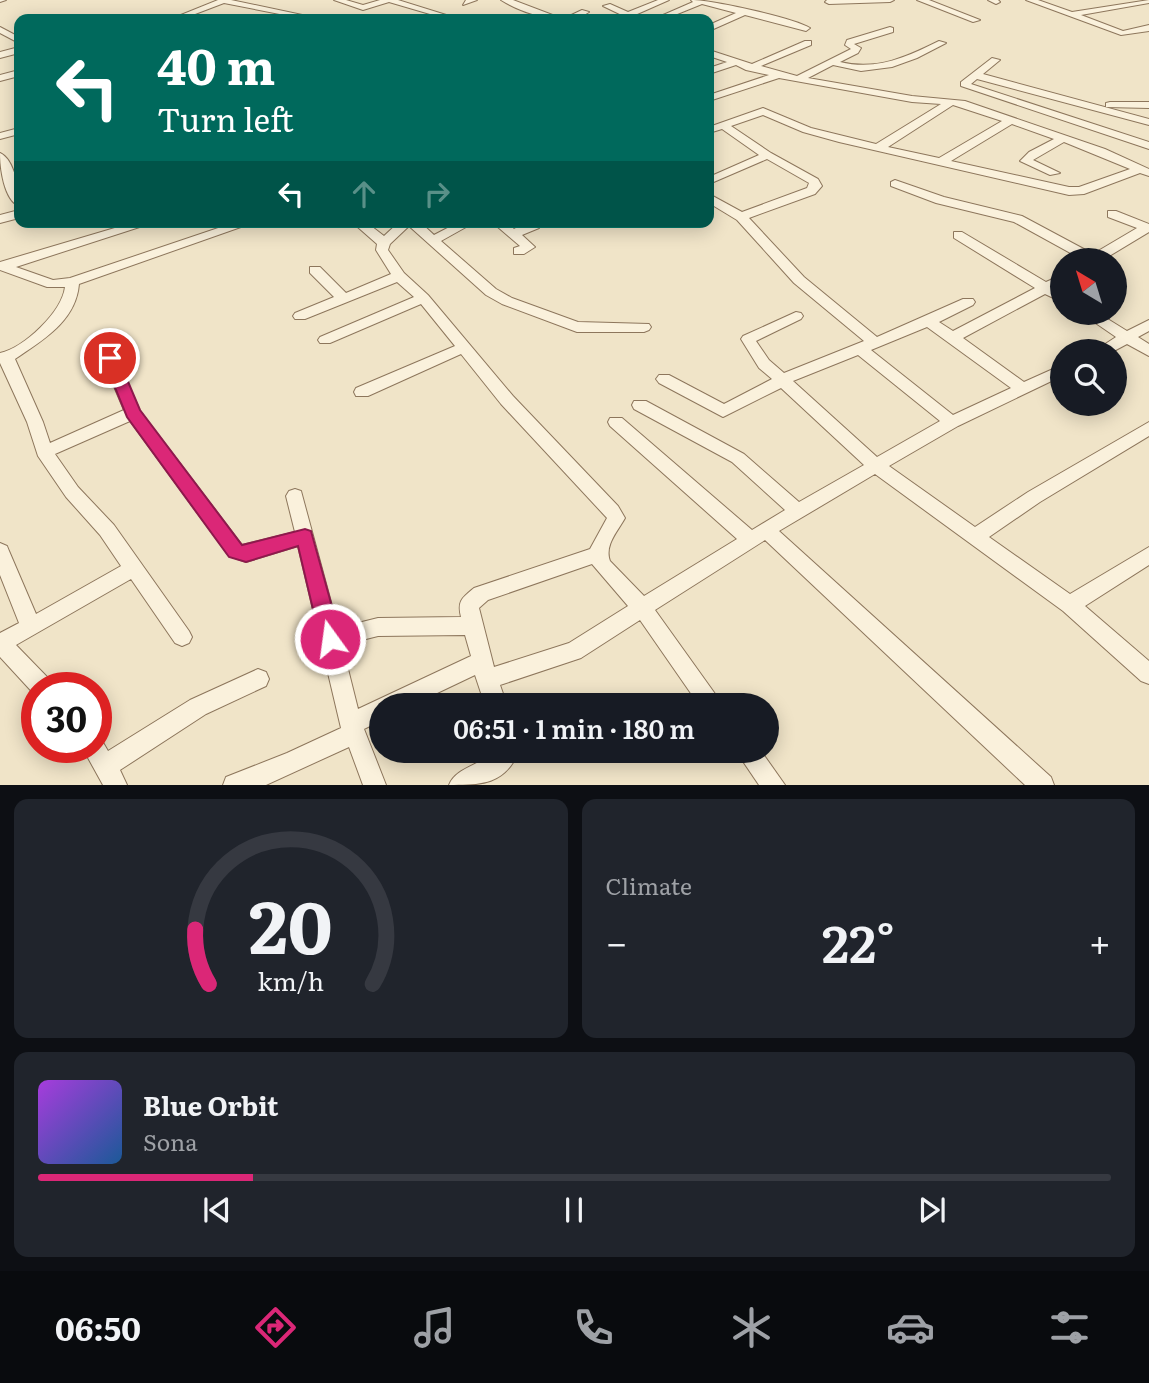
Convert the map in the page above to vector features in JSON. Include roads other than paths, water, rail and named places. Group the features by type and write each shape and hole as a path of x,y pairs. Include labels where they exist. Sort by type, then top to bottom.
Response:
{"street":[{"path":"183,14 225,0 293,14"},
{"path":"338,0 363,8 389,0 438,14"},
{"path":"505,0 545,14"},
{"path":"639,14 665,0"},
{"path":"829,2 890,0"},
{"path":"921,0 976,20"},
{"path":"1030,0 1122,33 1149,28"},
{"path":"669,14 697,1 747,11 806,28"},
{"path":"1075,14 1149,1"},
{"path":"607,6 626,14"},
{"path":"714,25 747,11"},
{"path":"580,14 585,12"},
{"path":"798,79 856,50 849,45 850,42 890,30"},
{"path":"749,68 808,43"},
{"path":"830,62 850,67 897,65 942,43"},
{"path":"714,55 749,68 798,79 912,99 953,101 1064,138 1144,171"},
{"path":"995,60 964,84 1149,146"},
{"path":"714,69 733,63"},
{"path":"714,96 778,75"},
{"path":"975,75 1149,122"},
{"path":"878,148 953,101"},
{"path":"1093,106 1149,105"},
{"path":"714,129 762,111 807,130 939,163 1069,191 1080,191 1144,171"},
{"path":"939,163 1011,120"},
{"path":"724,126 767,155 814,181 816,186 811,191 741,217"},
{"path":"1054,173 1026,162 1028,157 1064,138"},
{"path":"714,179 767,155"},
{"path":"0,156 14,190"},
{"path":"895,184 940,200 1018,219 1070,248"},
{"path":"714,201 741,217 799,280 952,422"},
{"path":"1112,214 1148,227"},
{"path":"1112,248 1148,227"},
{"path":"1,267 125,228"},
{"path":"1,267 52,284 72,282 231,228"},
{"path":"365,228 384,243"},
{"path":"400,228 384,243 382,250 399,276 423,298 463,348 612,511 616,517 600,544 598,554 602,565 643,610 703,693"},
{"path":"419,228 491,292 507,301 577,327 644,327"},
{"path":"434,240 457,228"},
{"path":"506,228 529,247 519,251"},
{"path":"513,234 528,228"},
{"path":"958,234 1050,290"},
{"path":"315,270 343,298"},
{"path":"300,316 399,276"},
{"path":"72,282 73,293 56,322 3,358 35,422 44,452 72,492 107,530 183,636"},
{"path":"952,338 1050,286"},
{"path":"325,340 423,298"},
{"path":"664,379 723,411 781,380 930,322 968,302"},
{"path":"796,316 748,339 764,364 876,466 1070,606 1149,674"},
{"path":"930,322 1023,389"},
{"path":"1128,338 1149,325"},
{"path":"1109,326 1149,351"},
{"path":"362,392 463,348"},
{"path":"110,358 133,412 236,551 246,554 305,536"},
{"path":"424,693 485,671 574,651 797,511 952,422 1050,376"},
{"path":"640,405 738,458 797,511"},
{"path":"44,452 133,412"},
{"path":"617,422 759,536 1043,785"},
{"path":"974,537 1149,428"},
{"path":"295,496 353,728 375,785"},
{"path":"0,551 31,626"},
{"path":"492,693 468,605 481,594 598,554"},
{"path":"1070,606 1149,555"},
{"path":"27,672 0,644 134,568"},
{"path":"330,639 378,627 472,626"},
{"path":"105,766 198,707 258,679"},
{"path":"233,785 292,763 369,718"},
{"path":"460,785 498,763"},
{"path":"754,763 765,782"}]}
